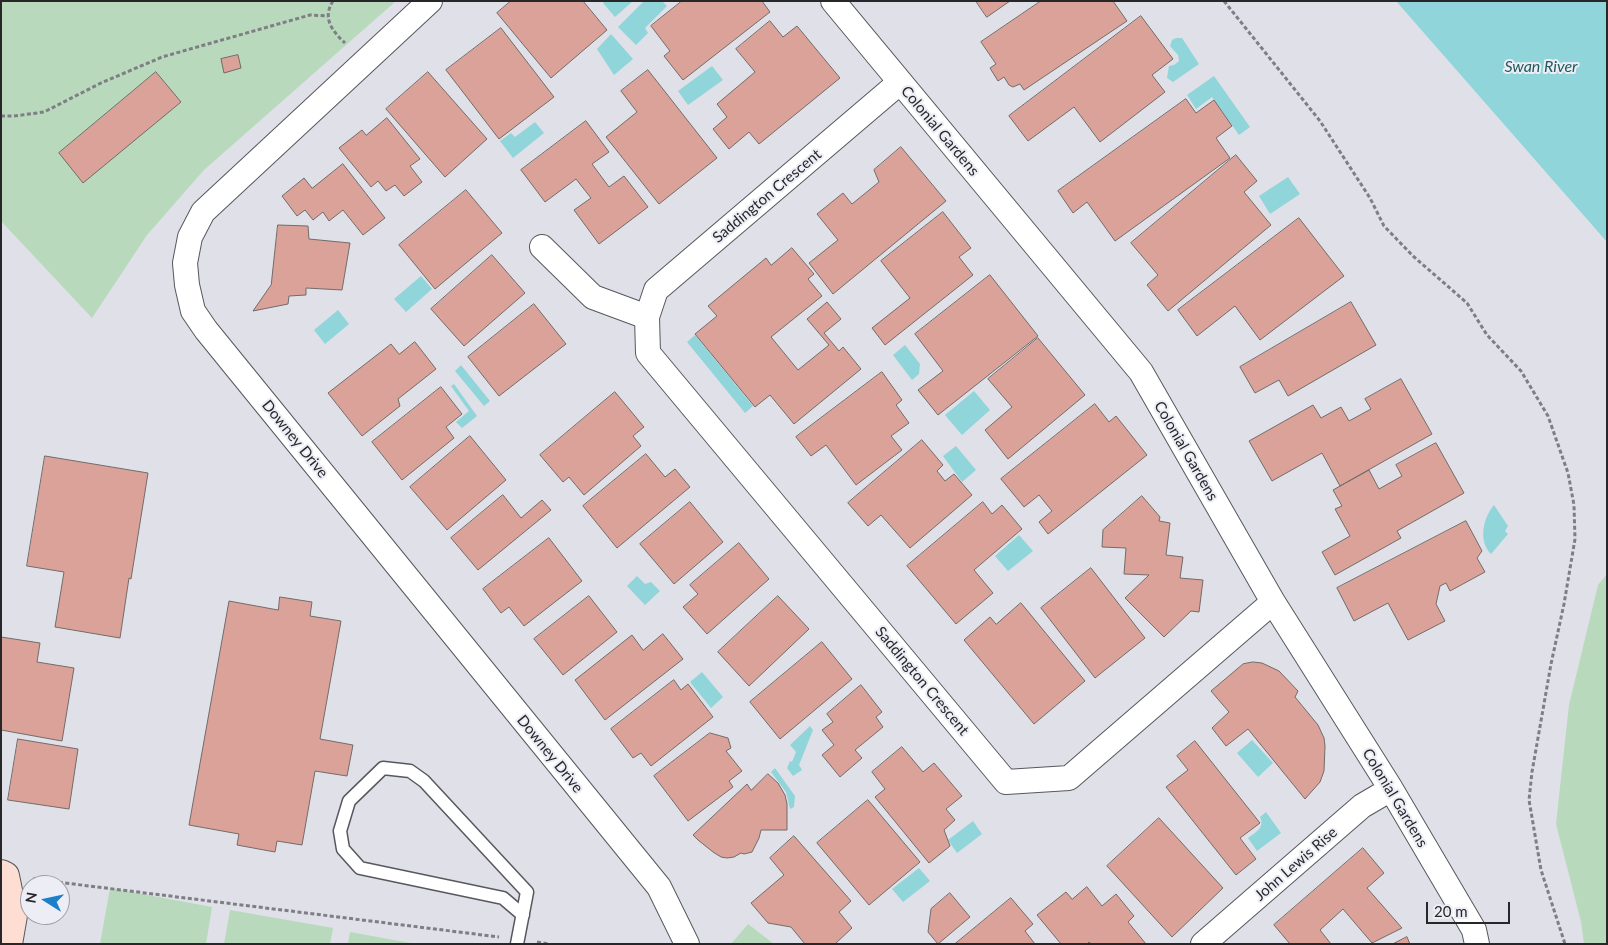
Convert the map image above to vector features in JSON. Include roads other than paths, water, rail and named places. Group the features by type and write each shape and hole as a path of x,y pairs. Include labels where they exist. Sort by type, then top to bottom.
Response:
{"street":[{"name":"Downey Drive","path":"430,1 203,212 190,237 185,263 186,285 193,311 206,330 659,888 687,944"},
{"name":"Colonial Gardens","path":"832,1 1141,372 1273,602 1392,789 1474,930 1477,944"},
{"name":"Saddington Crescent","path":"899,83 656,290 648,317 648,353 1006,782 1069,778 1273,602"},
{"path":"542,247 594,297 648,317"},
{"name":"John Lewis Rise","path":"1203,944 1362,806 1392,789"},
{"path":"3,875 13,915 8,944"}],"lane":[{"path":"517,942 523,915 527,892 424,781 410,771 383,768 349,801 340,831 343,849 360,868 503,898 523,915"}],"water":[{"path":"605,1 633,1 615,17 603,3"},
{"path":"644,1 662,1 667,6 645,28 648,33 636,45 618,27"},
{"name":"Swan River","path":"1396,1 1607,1 1607,242"},
{"path":"611,34 633,59 614,75 597,49"},
{"path":"1182,38 1199,64 1173,82 1167,78 1169,66 1179,61 1178,55 1170,46 1172,40"},
{"path":"712,66 723,80 688,105 678,91"},
{"path":"1214,76 1250,127 1239,135 1212,97 1196,109 1187,95"},
{"path":"535,122 544,133 513,158 500,141 511,133 515,137"},
{"path":"1288,177 1300,194 1270,214 1259,196"},
{"path":"421,276 432,289 406,312 394,299"},
{"path":"338,310 349,324 325,344 314,330"},
{"path":"695,335 753,406 745,413 687,342"},
{"path":"905,345 920,364 919,374 912,380 893,355"},
{"path":"461,365 490,401 484,406 455,371"},
{"path":"454,384 477,416 462,428 456,422 469,411 451,386"},
{"path":"974,391 990,410 962,435 945,415"},
{"path":"956,446 976,470 962,482 943,456"},
{"path":"1494,505 1508,526 1505,531 1508,534 1491,554 1484,543 1483,536 1487,516"},
{"path":"1019,535 1033,551 1008,571 995,556"},
{"path":"637,576 645,584 651,582 660,591 645,605 627,586"},
{"path":"702,672 723,697 711,708 690,682"},
{"path":"810,726 813,730 799,765 802,770 793,776 787,768 796,752 790,745"},
{"path":"1252,740 1273,763 1258,777 1237,753"},
{"path":"775,768 795,796 794,807 790,809 786,792 771,772"},
{"path":"1266,812 1281,833 1257,851 1248,838 1261,827 1260,817"},
{"path":"973,821 982,834 957,853 948,840"},
{"path":"919,868 930,881 903,902 892,889"}]}
